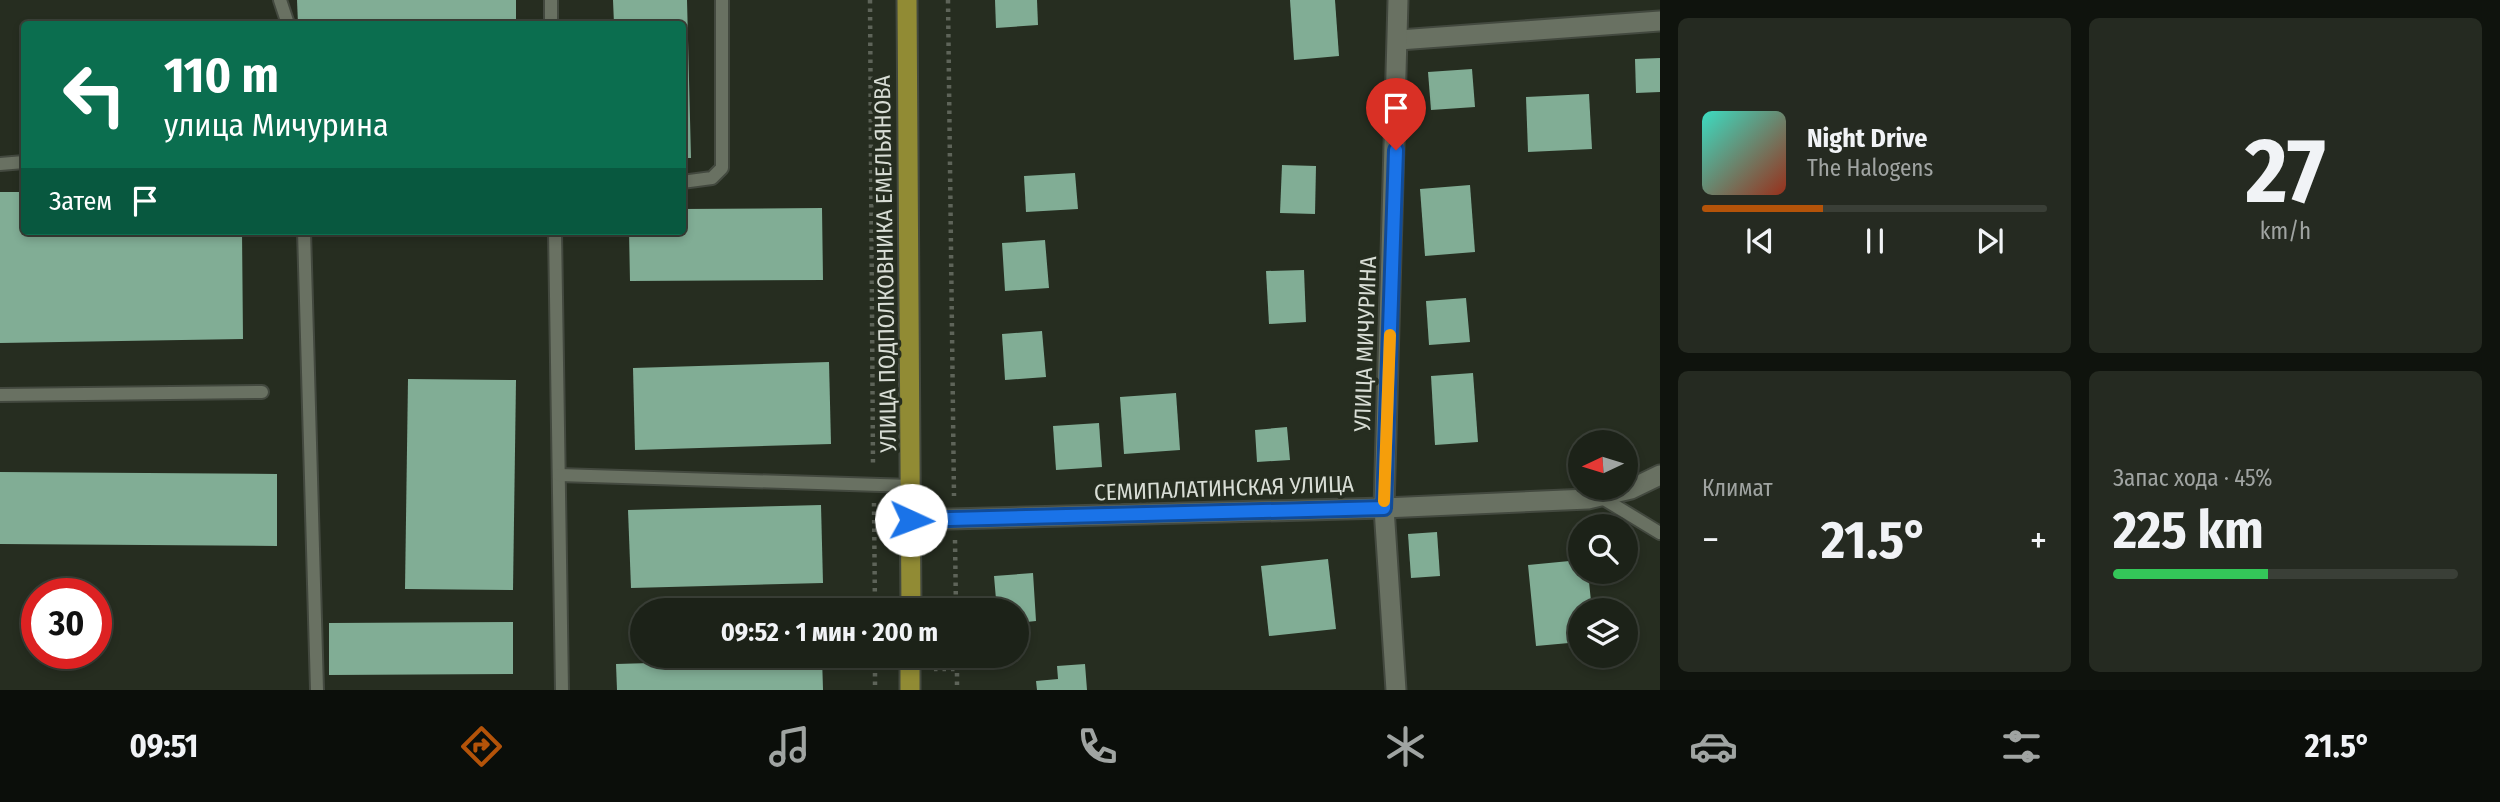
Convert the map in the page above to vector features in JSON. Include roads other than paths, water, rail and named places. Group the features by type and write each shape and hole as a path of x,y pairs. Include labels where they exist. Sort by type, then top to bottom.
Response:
{"main road":[{"name":"УЛИЦА ПОДПОЛКОВНИКА ЕМЕЛЬЯНОВА","path":"907,0 911,598"},
{"path":"910,668 910,690"}],"street":[{"name":"УЛИЦА МИЧУРИНА","path":"1396,690 1384,508 1399,40 1398,0"},
{"path":"1399,40 1660,21"},
{"name":"СЕМИПАЛАТИНСКАЯ УЛИЦА","path":"1638,486 1660,475"},
{"name":"СЕМИПАЛАТИНСКАЯ УЛИЦА","path":"911,520 955,521 1384,508 1568,498"}],"lane":[{"path":"280,0 287,21"},
{"path":"551,0 551,21"},
{"path":"686,181 712,178 722,168 722,0"},
{"path":"0,164 21,162"},
{"path":"304,235 317,690"},
{"path":"555,235 562,690"},
{"path":"0,395 262,392"},
{"path":"559,475 912,486"},
{"path":"1606,500 1660,533"}]}
